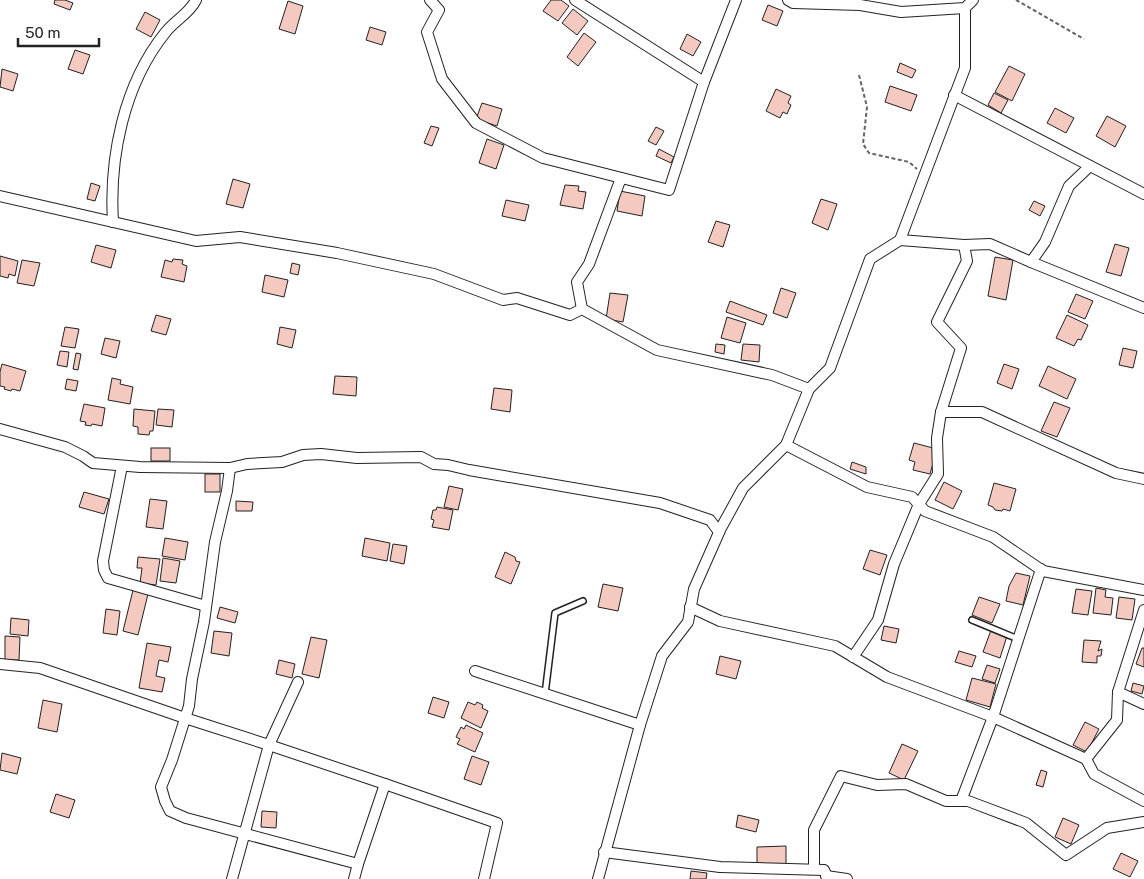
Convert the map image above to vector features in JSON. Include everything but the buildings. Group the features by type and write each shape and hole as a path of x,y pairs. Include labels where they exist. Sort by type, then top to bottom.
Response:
{"street":[{"path":"113,222 114,169 119,135 142,68 165,33 193,6 196,0"},
{"path":"430,0 439,10 427,32 442,79 476,123 544,158 669,190 704,82 736,0"},
{"path":"575,0 704,82"},
{"path":"788,0 793,3 860,5 901,12 964,8 973,0"},
{"path":"900,240 964,68 964,8"},
{"path":"954,95 1144,194"},
{"path":"1031,262 1044,242 1069,186 1090,166"},
{"path":"582,309 577,282 588,264 622,178"},
{"path":"0,196 196,241 240,237 337,253 434,274 503,300 517,298 570,315 582,309"},
{"path":"598,879 640,725 662,656 688,622 694,589 719,532 743,488 786,445 809,389 830,368 870,259 900,240 964,245 990,244 1144,308"},
{"path":"853,657 878,620 894,564 919,504 938,474 937,438 941,412 962,348 937,322 967,261 964,245"},
{"path":"582,309 658,350 772,375 809,389"},
{"path":"941,412 982,412 1116,473 1144,478"},
{"path":"0,429 65,447 93,463 122,466 230,468 247,464 282,462 303,455 321,454 357,458 421,457 434,464 660,503 710,520 719,532"},
{"path":"786,445 867,487 912,497 925,511 993,537 1041,570 1144,590"},
{"path":"122,466 103,561 104,570 108,578 206,606"},
{"path":"230,468 228,490 215,542 206,606 185,718 172,760 161,787 170,811 186,818 358,864"},
{"path":"961,801 993,718 1041,570"},
{"path":"690,607 720,621 835,646 887,677 993,718 1086,759 1094,774 1144,801"},
{"path":"1086,759 1117,720 1118,692 1144,610"},
{"path":"0,664 40,668 498,823 484,879"},
{"path":"475,672 640,725"},
{"path":"232,879 269,745 298,682"},
{"path":"1118,692 1144,704"},
{"path":"814,870 814,830 841,776 877,785 906,784 946,801 968,801 1026,823 1066,855 1107,828 1144,822"},
{"path":"354,879 385,784"},
{"path":"604,852 720,868 824,870 827,877 847,879"}],"lane":[{"path":"545,694 555,613 583,601"},
{"path":"972,620 1018,640"}],"path":[{"path":"1016,0 1084,39"},
{"path":"859,75 866,107 863,144 869,153 910,162 923,177"}]}
